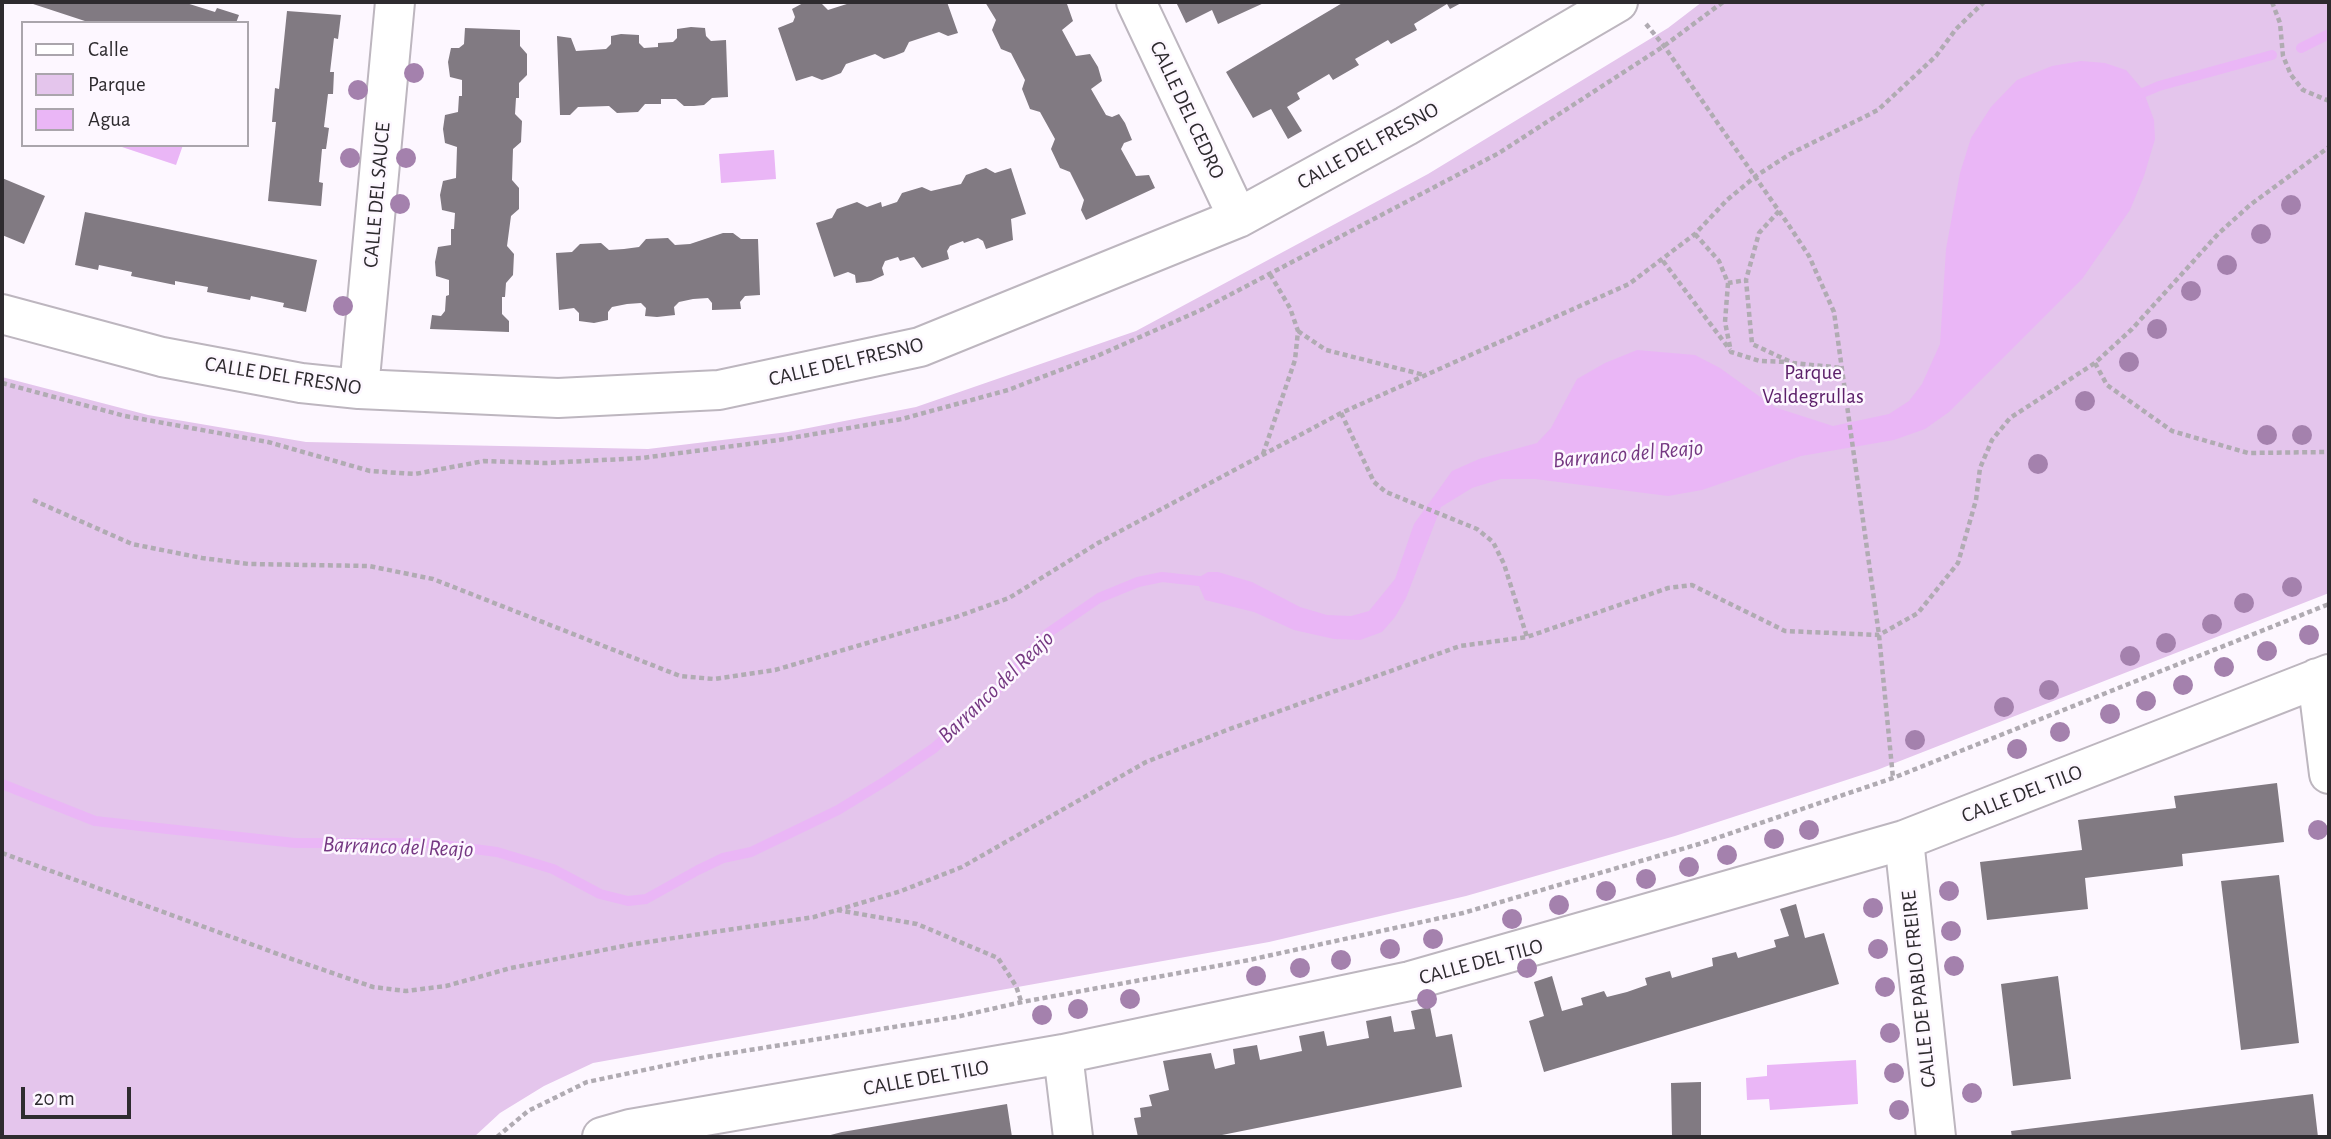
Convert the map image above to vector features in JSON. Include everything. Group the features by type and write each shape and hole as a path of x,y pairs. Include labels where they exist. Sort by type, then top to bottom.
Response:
{"street":[{"name":"CALLE DEL SAUCE","path":"359,389 395,2"},
{"name":"CALLE DEL CEDRO","path":"1136,2 1238,218"},
{"name":"CALLE DEL FRESNO","path":"2,314 162,356 301,383 359,389 558,398 719,390 920,347 1238,218 1630,10"},
{"path":"2323,676 2329,774"},
{"name":"CALLE DEL TILO","path":"602,1137 630,1129 1063,1054 1410,981 1904,840 2323,676"},
{"name":"CALLE DE PABLO FREIRE","path":"1904,840 1936,1137"},
{"path":"1063,1054 1073,1137"}],"path":[{"path":"33,500 132,544 202,558 249,564 369,566 433,579 680,676 714,679 775,670 956,617 1009,598 1098,543 1341,413 1629,284 1696,234 1727,200 1756,176 1790,154 1878,110 1936,56 1955,29 1984,2"},
{"path":"2272,2 2280,23 2283,56 2291,75 2303,90 2329,101"},
{"path":"1630,10 1664,46 1730,144 1779,210 1809,256 1834,312 1854,471 1879,635 1893,778"},
{"path":"2,853 373,987 406,990 446,986 511,968 634,944 814,917 901,891 962,867 1136,767 1227,730 1461,646 1527,636 1668,588 1692,585 1785,631 1879,635 1918,613 1958,562 1976,500 1980,468 1992,440 2010,418 2095,363 2132,329 2218,234 2250,205 2329,147"},
{"path":"1779,210 1759,233 1746,280 1752,344 1793,363"},
{"path":"1696,234 1719,261 1728,283 1725,322 1731,352"},
{"path":"1663,261 1731,352 1760,361 1842,368"},
{"path":"1262,455 1295,360 1298,331 1290,308 1270,274"},
{"path":"1728,283 1746,280"},
{"path":"1298,331 1326,350 1424,375"},
{"path":"2095,363 2106,385 2172,430 2248,453 2329,452"},
{"path":"1341,413 1374,482 1386,492 1478,529 1493,542 1504,564 1527,636"},
{"path":"497,1137 528,1111 587,1082 706,1056 956,1017 1022,1002 1249,960 1463,914 1699,844 1893,778 2329,604"},
{"path":"836,910 917,924 998,958 1016,986 1022,1002"}],"green space":[{"name":"Parque Valdegrullas","path":"1702,2 2329,2 2329,593 1877,770 1675,836 1466,896 1269,942 593,1063 544,1086 500,1113 474,1137 2,1137 2,377 148,415 306,442 648,449 788,432 916,407 1136,331 1428,174 1668,28"}],"water":[{"path":"2081,61 2105,63 2126,70 2143,90 2154,120 2155,139 2130,210 2082,279 1949,412 1925,429 1894,440 1801,456 1702,490 1668,496 1535,479 1501,479 1472,488 1441,507 1406,598 1395,617 1382,632 1360,640 1334,639 1294,630 1254,612 1205,600 1196,579 1208,572 1218,572 1252,582 1300,607 1327,615 1351,616 1369,611 1395,579 1414,524 1452,471 1479,459 1537,443 1551,428 1577,379 1605,363 1637,350 1695,355 1720,368 1774,407 1833,426 1889,414 1909,401 1922,384 1940,344 1946,249 1960,173 1971,138 1991,107 2017,80 2052,66"},
{"path":"122,147 182,147 176,165"},
{"path":"774,150 776,179 721,183 719,154"},
{"path":"1856,1060 1858,1104 1770,1110 1769,1099 1747,1100 1746,1078 1767,1076 1767,1065"}],"building":[{"path":"27,2 183,2 215,12 217,8 239,15 237,21 85,21"},
{"path":"805,2 820,2 828,10 853,2 947,2 958,33 948,36 939,32 909,42 904,52 884,59 875,54 846,64 841,73 822,80 812,76 796,81 778,28 793,22 795,17 792,9"},
{"path":"985,2 1067,4 1073,21 1062,30 1076,56 1090,54 1098,67 1102,81 1091,89 1106,115 1112,117 1119,114 1125,123 1132,140 1124,143 1121,149 1136,176 1149,175 1155,188 1086,220 1081,210 1084,200 1070,172 1060,168 1051,149 1055,139 1040,112 1030,109 1022,89 1025,80 1011,53 1001,49 992,30 996,20"},
{"path":"1176,2 1266,2 1218,24 1212,10 1186,23"},
{"path":"1344,2 1463,2 1450,9 1447,4 1414,24 1417,30 1391,44 1388,40 1355,59 1359,65 1333,80 1329,74 1297,93 1300,99 1287,107 1302,131 1288,139 1271,109 1253,118 1226,72"},
{"path":"287,11 341,15 338,39 334,38 330,72 334,72 333,94 328,94 324,127 329,128 326,149 322,149 319,182 323,183 321,206 268,201 276,122 272,122 275,88 279,89"},
{"path":"465,28 520,30 520,46 527,54 527,75 519,83 519,98 516,98 515,114 522,121 521,142 513,149 512,180 519,188 519,209 511,216 507,246 514,254 513,275 506,283 505,297 502,297 502,314 509,321 509,332 430,329 432,315 441,316 445,311 446,296 449,295 449,280 436,276 435,262 438,247 451,245 451,229 454,229 455,213 442,210 440,195 443,181 456,178 457,147 445,143 443,129 445,115 458,112 459,96 462,96 462,80 450,77 448,62 451,48 459,48 464,44"},
{"path":"705,28 706,36 711,41 726,40 728,97 712,98 704,105 694,106 684,106 676,99 661,99 661,104 645,104 638,112 617,113 609,106 578,107 570,115 560,115 557,36 571,38 576,51 606,49 611,44 611,36 621,34 639,35 639,43 644,48 673,42 677,38 677,29"},
{"path":"986,168 995,173 1011,168 1026,214 1011,219 1013,240 986,249 983,241 978,238 964,243 963,241 950,246 947,251 949,259 922,268 914,257 900,261 898,257 885,261 882,268 884,275 871,281 856,283 855,275 848,272 834,277 816,223 832,218 837,209 857,202 867,207 881,202 882,207 897,202 902,193 922,187 931,191 961,184 966,175"},
{"path":"2,178 45,196 24,244 2,235"},
{"path":"85,212 317,260 306,312 283,307 284,303 251,296 250,300 207,292 208,287 175,281 175,285 131,276 132,272 99,265 98,270 75,265"},
{"path":"723,233 733,233 741,239 758,239 760,295 745,296 740,302 741,309 712,310 712,303 708,298 693,299 679,302 674,307 675,315 657,317 645,316 646,308 641,303 627,304 612,307 608,312 608,320 594,323 579,321 579,313 574,308 559,310 556,253 572,252 580,244 601,243 609,250 639,247 646,239 668,238 675,245 690,244"},
{"path":"2277,783 2284,842 2182,854 2183,866 2085,878 2088,909 1987,920 1980,862 2082,850 2078,820 2176,808 2174,796"},
{"path":"2279,875 2299,1043 2241,1050 2221,881"},
{"path":"1796,904 1805,938 1824,933 1839,984 1544,1072 1529,1021 1544,1016 1534,982 1552,976 1562,1011 1583,1005 1581,998 1604,991 1607,997 1627,992 1647,985 1645,978 1670,971 1672,978 1713,966 1712,958 1736,952 1738,958 1776,947 1774,940 1789,936 1780,909"},
{"path":"2058,976 2071,1079 2013,1086 2001,984"},
{"path":"1430,1007 1436,1037 1452,1034 1462,1087 1212,1137 1138,1137 1134,1118 1141,1117 1140,1108 1152,1106 1149,1095 1169,1090 1163,1061 1211,1053 1215,1069 1235,1064 1233,1049 1257,1045 1260,1060 1302,1051 1299,1036 1324,1031 1327,1046 1369,1038 1366,1021 1391,1016 1394,1032 1415,1029 1411,1011"},
{"path":"1701,1082 1701,1137 1672,1137 1671,1083"},
{"path":"2313,1094 2318,1137 2012,1137 2011,1131"},
{"path":"1007,1104 1012,1137 823,1137 842,1132"}],"waterway":[{"name":"Barranco del Reajo","path":"2301,48 2329,34"},
{"name":"Barranco del Reajo","path":"2133,97 2159,86 2272,55"},
{"name":"Barranco del Reajo","path":"2,784 95,821 295,843 427,843 497,852 553,869 600,894 628,901 646,899 723,858 751,852 838,810 887,780 934,748 990,697 1048,633 1099,598 1138,582 1162,577 1208,582"}]}
